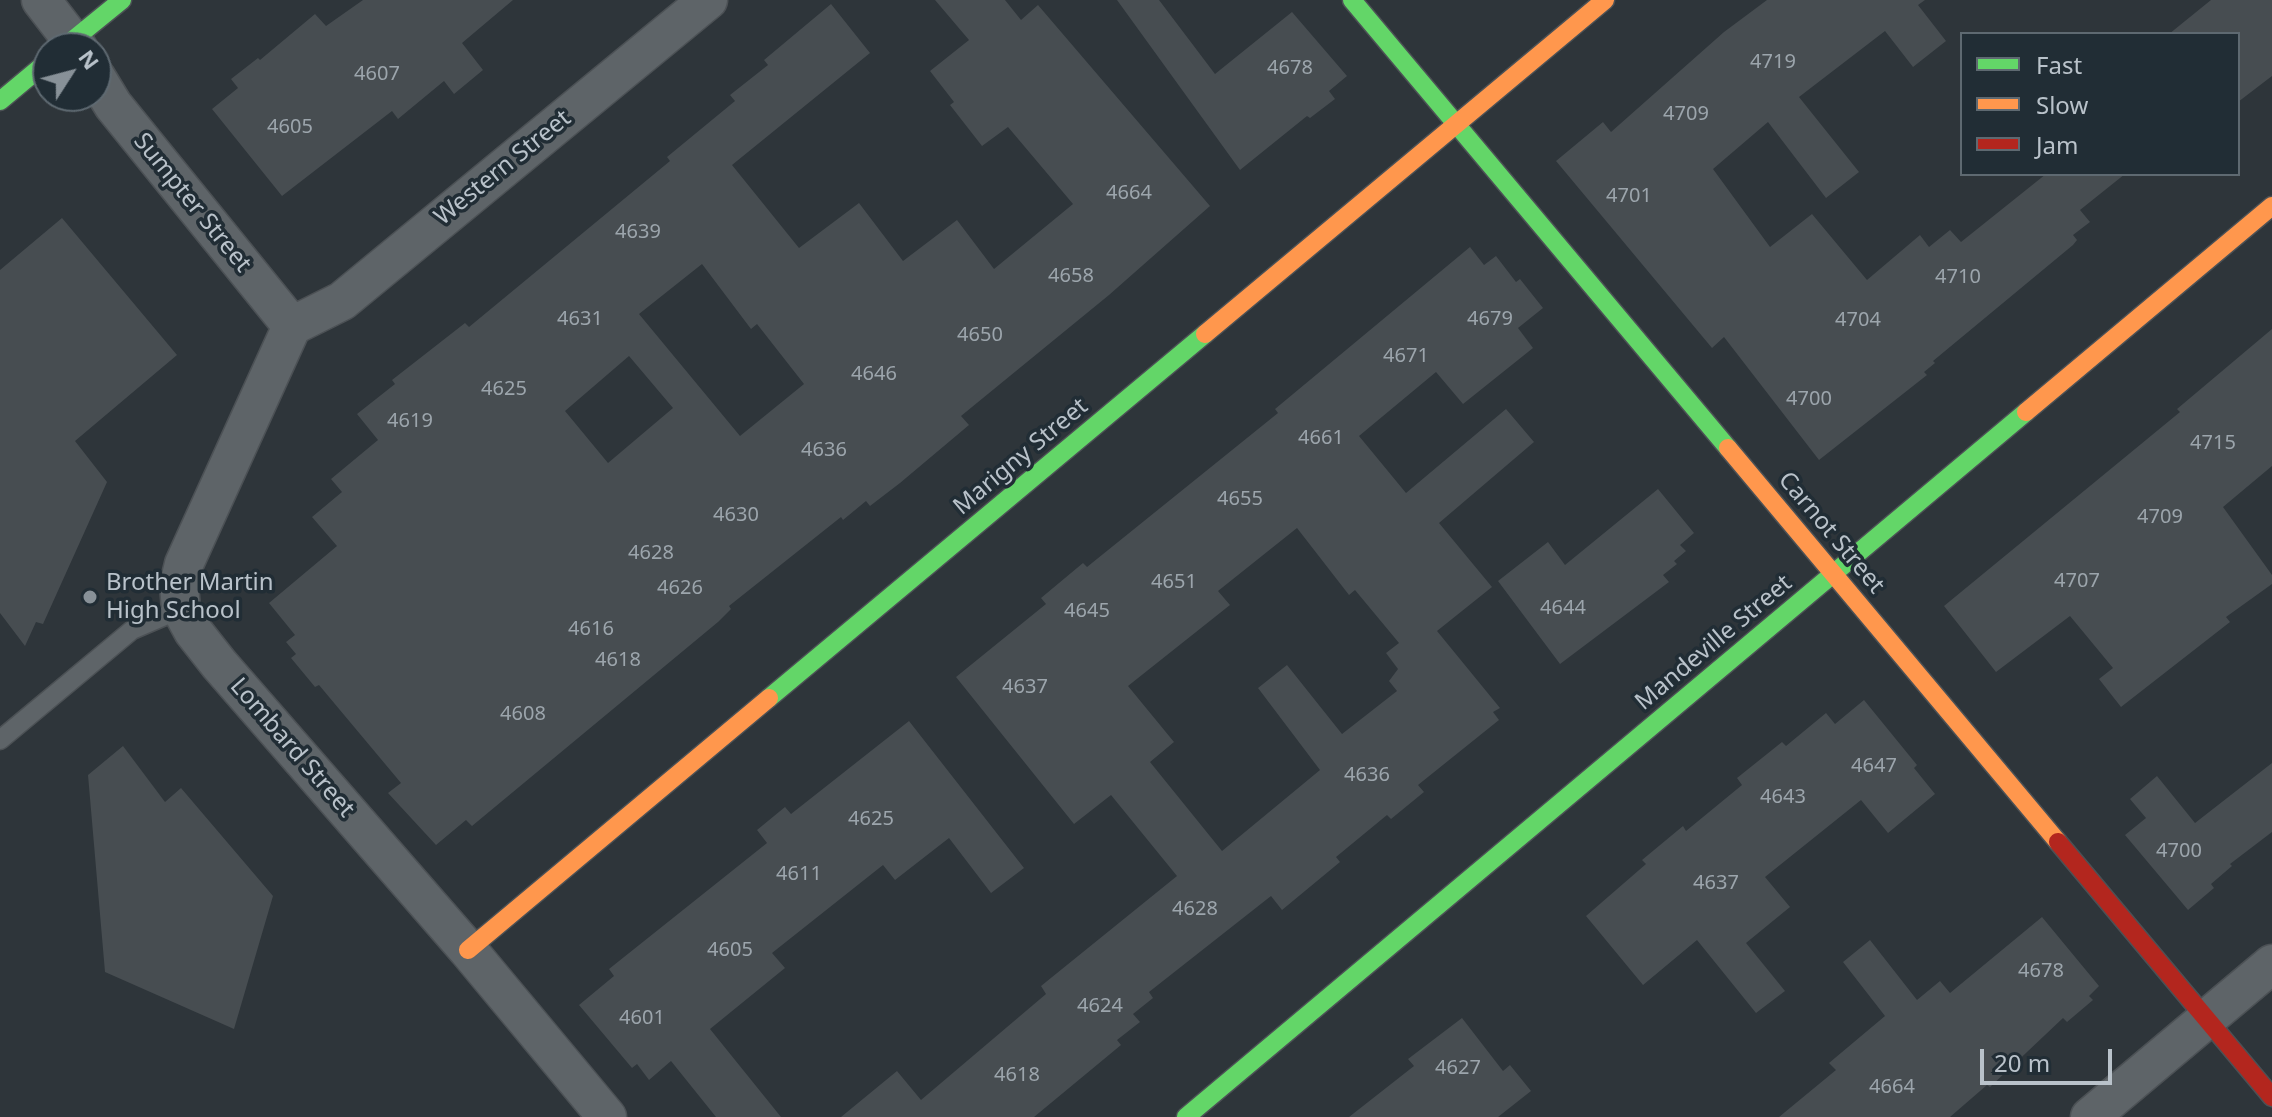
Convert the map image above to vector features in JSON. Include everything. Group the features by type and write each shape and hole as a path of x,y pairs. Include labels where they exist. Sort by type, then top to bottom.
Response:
{"street":[{"path":"41,0 57,32"},
{"path":"85,32 122,0"},
{"name":"Western Street","path":"292,326 342,301 708,0"},
{"name":"Carnot Street","path":"1352,0 2272,1097"},
{"name":"Marigny Street","path":"468,950 1605,0"},
{"path":"0,101 32,76"},
{"name":"Sumpter Street","path":"112,103 292,326"},
{"name":"Mandeville Street","path":"1186,1117 2272,206"},
{"path":"181,609 179,585 184,564 292,326"},
{"name":"Lombard Street","path":"181,609 193,631 219,664 468,950 607,1117"},
{"path":"2090,1117 2272,964"}],"lane":[{"path":"0,740 132,630 181,609"}],"building":[{"path":"363,0 513,0 462,43 483,70 454,94 444,81 398,119 392,111 282,196 212,109 238,88 231,79 258,58 260,60 315,14 326,26"},
{"path":"935,0 1005,0 1021,20 1038,5 1210,206 1109,295 961,416 969,425 900,483 870,506 866,501 843,520 841,517 729,606 731,609 718,622 472,826 466,820 436,845 388,793 401,783 319,685 315,687 291,658 296,654 286,642 295,635 269,603 337,546 312,517 342,492 331,479 378,440 357,414 395,384 392,380 465,323 469,327 670,161 667,157 735,101 730,95 768,65 764,60 831,4 870,53 732,165 799,248 859,203 903,261 957,220 994,269 1073,204 1008,127 982,146 950,105 954,102 930,71 969,40","holes":["702,264 751,329 757,324 804,384 740,436 639,314","629,356 673,408 608,463 565,411"]},
{"path":"1117,0 1159,0 1215,74 1292,12 1347,76 1329,91 1335,99 1310,118 1307,116 1240,170"},
{"path":"1767,0 1925,0 1918,5 1946,41 1913,67 1885,31 1799,97 1859,172 1826,198 1768,122 1713,169 1770,247 1812,214 1867,280 1920,235 1929,247 1950,230 1961,242 2044,176 2122,176 2080,210 2090,222 2073,235 2077,240 2073,245 1933,361 1935,363 1924,372 1927,375 1819,460 1724,337 1712,348 1556,161 1603,122 1611,132 1724,32"},
{"path":"2211,0 2272,0 2272,76 2240,100 2240,32 2171,32"},
{"path":"62,218 177,355 75,441 107,482 43,624 36,622 25,646 0,613 0,270"},
{"path":"1470,247 1484,265 1496,256 1516,282 1520,279 1543,308 1518,328 1533,348 1463,404 1436,372 1359,436 1406,493 1506,409 1534,442 1439,523 1492,587 1437,631 1500,708 1493,712 1499,720 1418,785 1424,792 1391,819 1387,815 1336,857 1340,862 1282,910 1271,896 1149,992 1153,998 1133,1014 1140,1022 1117,1040 1121,1045 1034,1117 841,1117 897,1071 921,1100 1046,994 1041,986 1177,876 1111,795 1074,824 956,677 1046,604 1041,598 1083,563 1087,567 1278,413 1275,409","holes":["1297,528 1349,595 1355,590 1399,643 1386,653 1398,669 1389,681 1397,691 1342,734 1287,665 1258,688 1320,770 1222,851 1150,762 1174,742 1128,686 1230,605 1218,591"]},
{"path":"2272,329 2272,466 2223,507 2272,575 2272,584 2226,617 2230,622 2121,707 2099,679 2113,668 2070,616 1996,672 1944,606 2180,412 2177,409"},
{"path":"1658,489 1694,533 1680,545 1686,551 1674,561 1677,564 1663,575 1669,582 1560,664 1498,581 1548,542 1565,565"},
{"path":"1864,700 1917,765 1914,768 1935,794 1888,833 1861,800 1765,877 1790,907 1746,943 1785,991 1756,1013 1697,940 1643,985 1586,916 1646,864 1642,860 1683,826 1686,831 1742,785 1737,778 1782,742 1786,746 1826,713 1835,724"},
{"path":"909,721 1024,868 991,893 949,838 895,880 883,865 772,953 785,968 710,1029 781,1117 716,1117 671,1061 649,1080 637,1064 632,1068 579,1005 614,976 609,969 767,843 757,830 785,807 791,814"},
{"path":"123,746 165,802 181,788 273,896 234,1029 105,972 88,775"},
{"path":"2272,763 2272,832 2230,864 2232,866 2211,884 2214,888 2188,910 2125,835 2146,818 2130,799 2157,776 2195,823"},
{"path":"2042,917 2099,986 2089,996 2093,1000 2067,1022 2063,1018 1990,1087 1987,1085 1950,1117 1779,1117 1836,1070 1829,1063 1885,1016 1843,962 1870,940 1917,1000 1940,981 1950,993"},
{"path":"1462,1018 1503,1071 1510,1065 1531,1091 1498,1117 1349,1117 1414,1066 1408,1059"}],"traffic: fast":[{"path":"83,32 122,0"},
{"path":"1352,0 1728,448"},
{"path":"0,101 32,74"},
{"path":"769,698 1205,334"},
{"path":"1186,1117 2026,412"}],"traffic: slow":[{"path":"1205,334 1605,0"},
{"path":"2026,412 2272,206"},
{"path":"1728,448 2058,842"},
{"path":"468,950 769,698"}],"traffic: jam":[{"path":"2058,842 2272,1097"}],"place":[{"name":"Brother Martin High School","path":"90,597"}]}
